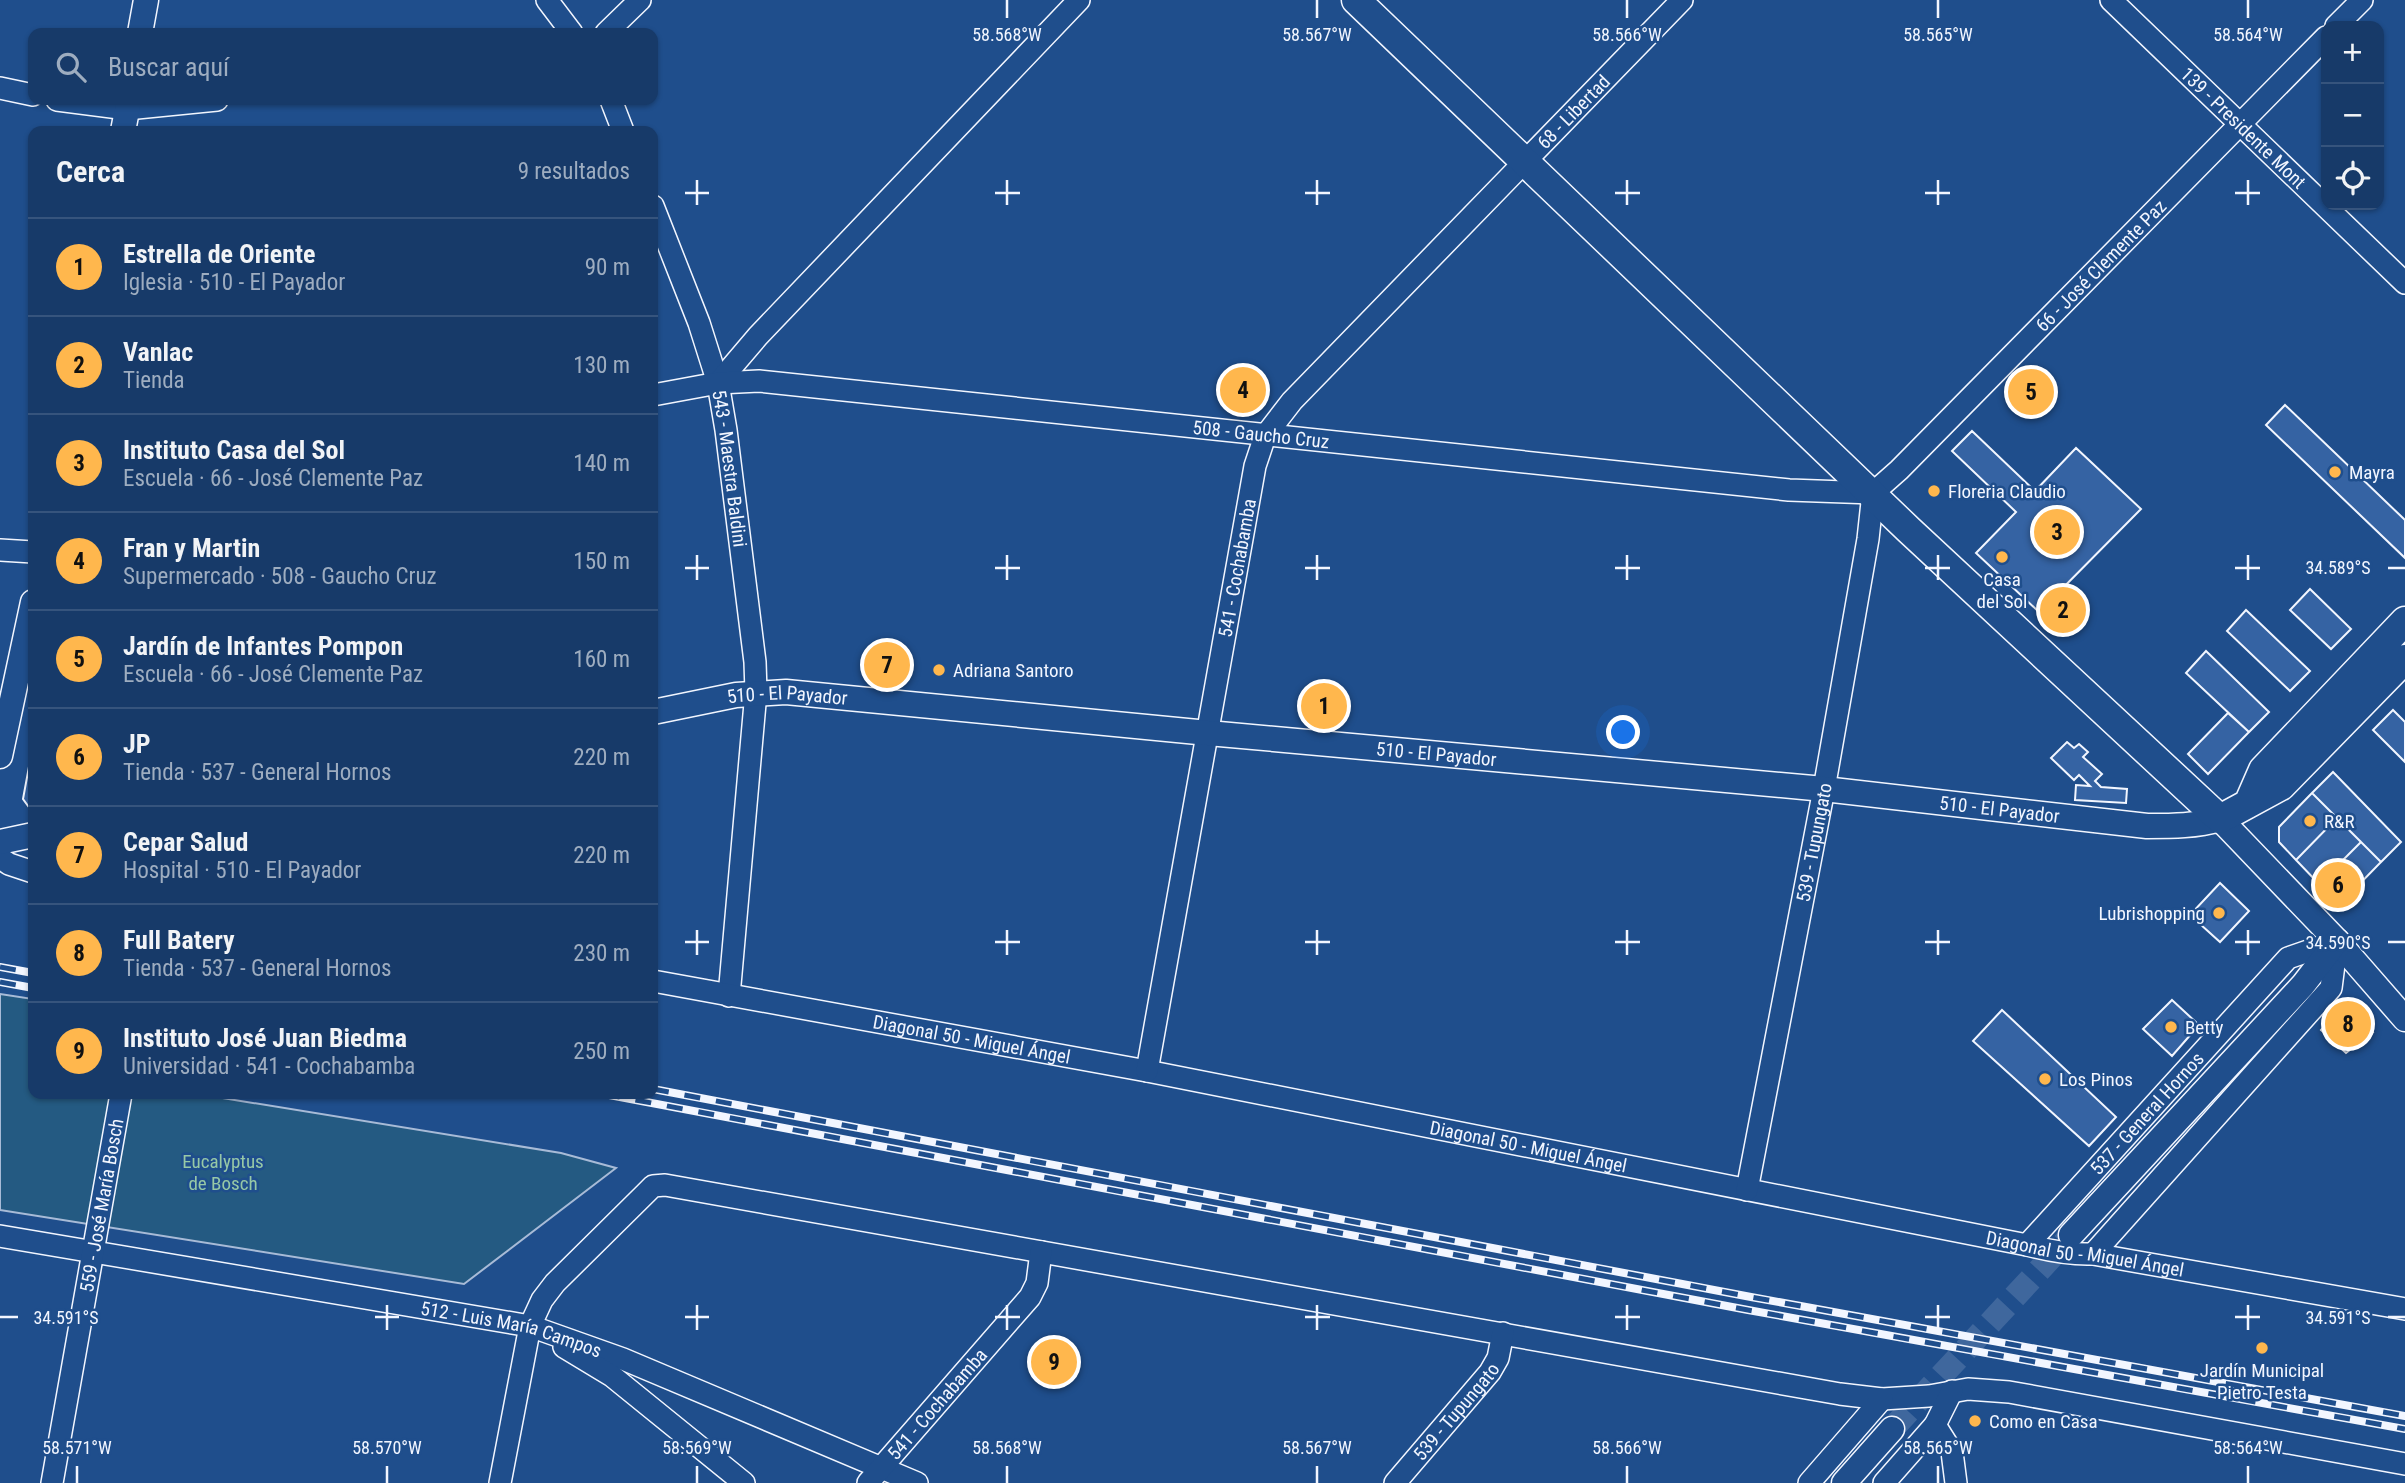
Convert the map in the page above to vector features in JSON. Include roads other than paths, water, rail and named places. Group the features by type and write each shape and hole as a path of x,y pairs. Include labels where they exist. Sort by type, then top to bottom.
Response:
{"main road":[{"path":"1356,0 1919,539 2220,819 2281,786 2405,659"},
{"path":"2249,802 2263,770 2405,621"}],"street":[{"path":"141,28 146,0"},
{"path":"547,0 568,28"},
{"path":"611,28 640,0"},
{"name":"543 - Maestra Baldini","path":"729,996 756,692 754,648 718,383 758,336 1079,0"},
{"name":"68 - Libertad","path":"1523,162 1682,0"},
{"name":"139 - Presidente Mont","path":"2111,0 2405,283"},
{"path":"2341,21 2362,0"},
{"name":"66 - José Clemente Paz","path":"1873,493 1899,470 2321,42"},
{"path":"0,88 28,94"},
{"path":"84,105 126,113 182,105"},
{"path":"613,105 621,126"},
{"name":"541 - Cochabamba","path":"1147,1071 1255,466 1265,436 1292,401 1523,162"},
{"path":"658,219 699,323 718,383"},
{"name":"508 - Gaucho Cruz","path":"658,394 718,383 771,382 1789,490 1873,493"},
{"name":"539 - Tupungato","path":"1747,1189 1824,789 1868,539 1873,493"},
{"path":"0,550 28,552"},
{"path":"0,756 28,625"},
{"name":"510 - El Payador","path":"658,711 756,692 786,692 1824,789 2147,826 2201,824 2220,819"},
{"path":"2220,819 2337,941 2405,1019"},
{"path":"0,842 28,836"},
{"path":"0,858 28,870"},
{"path":"2094,1254 2331,988 2337,941"},
{"name":"537 - General Hornos","path":"2071,1234 2303,985 2337,941"},
{"name":"537 - General Hornos","path":"2027,1245 2288,958 2337,941"},
{"name":"Diagonal 50 - Miguel Ángel","path":"658,982 1147,1071 2065,1254 2094,1254 2405,1309"},
{"name":"559 - José María Bosch","path":"52,1483 120,1099"},
{"path":"500,1483 530,1326 542,1300 555,1283 653,1186 665,1185 1840,1394 1882,1399 1987,1389 2405,1464"},
{"name":"512 - Luis María Campos","path":"0,1236 530,1326 623,1359 874,1476 917,1483"},
{"name":"541 - Cochabamba","path":"874,1476 1030,1297 1037,1283 1041,1252"},
{"path":"530,1326 612,1376 744,1483"},
{"name":"539 - Tupungato","path":"1395,1483 1490,1372 1497,1358 1503,1333"},
{"path":"1884,1483 1935,1425 1952,1391"},
{"path":"1809,1483 1882,1399"},
{"path":"1935,1425 1952,1452 1956,1483"},
{"path":"1844,1483 1892,1429"}],"tunnel":[{"path":"1892,1429 2069,1238"}],"railway":[{"path":"0,967 28,972"},
{"path":"0,982 28,987"},
{"path":"658,1090 1751,1297 2405,1416"},
{"path":"630,1099 1748,1310 2405,1429"}],"place":[{"name":"Fran y Martin","path":"1243,390"},
{"name":"Jardín de Infantes Pompon","path":"2031,392"},
{"name":"Mayra","path":"2335,472"},
{"name":"Floreria Claudio","path":"1934,491"},
{"name":"Instituto Casa del Sol","path":"2057,532"},
{"name":"Casa del Sol","path":"2002,557"},
{"name":"Vanlac","path":"2063,610"},
{"name":"Cepar Salud","path":"887,665"},
{"name":"Adriana Santoro","path":"939,670"},
{"name":"Estrella de Oriente","path":"1324,706"},
{"name":"R&R","path":"2310,821"},
{"name":"JP","path":"2338,885"},
{"name":"Lubrishopping","path":"2219,913"},
{"name":"Full Batery","path":"2348,1024"},
{"name":"Betty","path":"2171,1027"},
{"name":"Los Pinos","path":"2045,1079"},
{"name":"Jardín Municipal Pietro Testa","path":"2262,1348"},
{"name":"Instituto José Juan Biedma","path":"1054,1362"},
{"name":"Como en Casa","path":"1975,1421"}],"park label":[{"name":"Eucalyptus de Bosch","path":"223,1172"}]}
